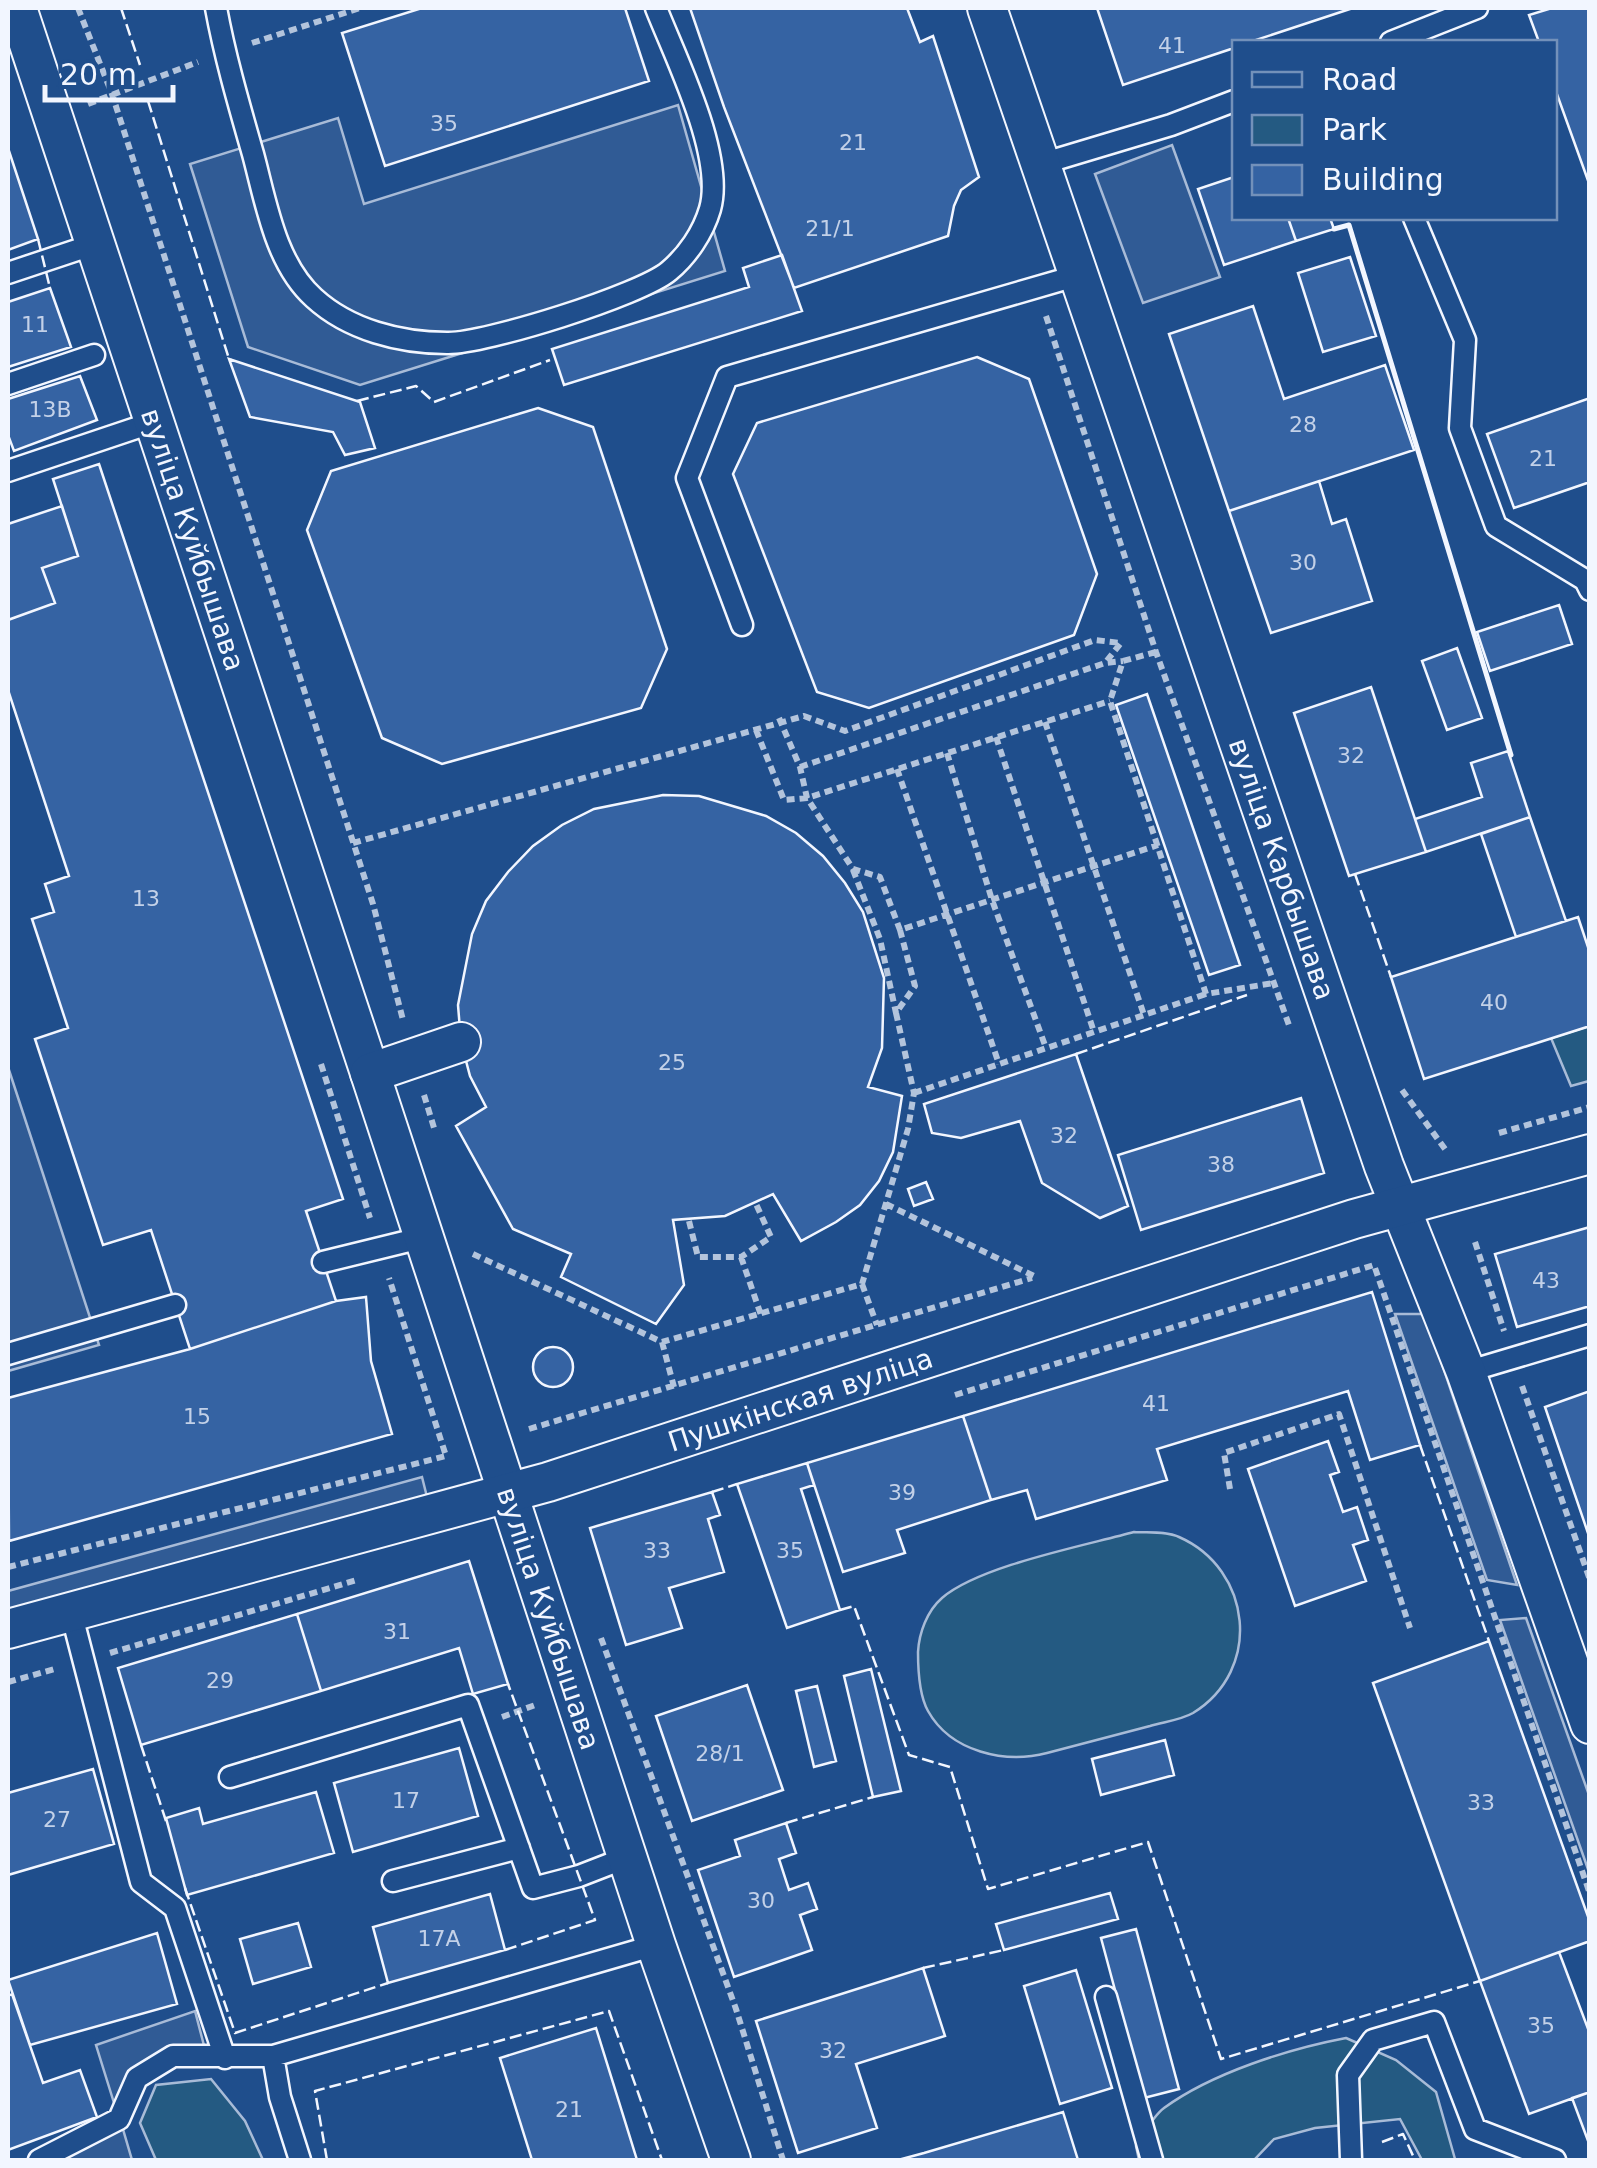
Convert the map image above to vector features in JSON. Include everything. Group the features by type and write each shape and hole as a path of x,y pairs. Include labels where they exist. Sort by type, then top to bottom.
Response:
{"street":[{"name":"вуліца Куйбышава","path":"17,8 656,1945 731,2160"},
{"name":"вуліца Карбышава","path":"986,8 1365,1109 1466,1372 1590,1724"},
{"path":"370,1073 461,1042"},
{"name":"Пушкінская вуліца","path":"8,1629 508,1492 1335,1225 1590,1154"}],"lane":[{"path":"216,8 224,53 275,233 290,267 312,297 341,319 376,333 448,344 484,340 635,290 667,273 694,245 710,208 713,174 705,136 656,8"},
{"path":"1396,40 1476,8"},
{"path":"1040,164 1232,103"},
{"path":"1415,220 1465,340 1460,428 1496,526 1586,580 1590,590"},
{"path":"8,274 95,244"},
{"path":"742,625 687,478 727,377 1079,275"},
{"path":"8,384 94,355"},
{"path":"8,471 154,422"},
{"path":"323,1262 425,1237"},
{"path":"8,1354 176,1306"},
{"path":"1466,1372 1590,1335"},
{"path":"71,1612 141,1882 176,1908 225,2058"},
{"path":"230,1777 468,1705 533,1888 628,1857"},
{"path":"393,1881 519,1848"},
{"path":"39,2160 120,2119 137,2078 173,2056 273,2056 656,1945"},
{"path":"1106,1997 1152,2160"},
{"path":"1352,2160 1348,2076 1373,2040 1434,2022 1475,2129 1554,2160"},
{"path":"273,2056 280,2097 300,2160"}],"path":[{"path":"78,8 112,94 353,843 440,1148"},
{"path":"1036,288 1156,652 1293,1036"},
{"path":"353,843 804,716 846,731 1095,640 1122,643 1105,664"},
{"path":"800,767 1105,664 1156,652"},
{"path":"1123,661 1110,700 1206,994"},
{"path":"756,730 784,800 807,798 1110,700"},
{"path":"779,718 800,767 807,798 852,869 877,940 914,1093 908,1129 862,1284 878,1325"},
{"path":"1044,722 1144,1015"},
{"path":"996,737 1094,1032"},
{"path":"946,753 992,900 1046,1048"},
{"path":"897,769 998,1064"},
{"path":"900,930 1158,846"},
{"path":"852,869 880,877 900,930 915,986 896,1014"},
{"path":"914,1093 1206,994 1274,983"},
{"path":"1481,1138 1590,1107"},
{"path":"1445,1149 1463,1144"},
{"path":"689,1221 698,1257 741,1257 771,1237 756,1204"},
{"path":"886,1204 1036,1277"},
{"path":"467,1236 478,1272"},
{"path":"1475,1242 1590,1580"},
{"path":"472,1254 662,1342 862,1284"},
{"path":"741,1257 762,1315"},
{"path":"938,1401 1374,1265 1590,1894"},
{"path":"524,1414 530,1431 1054,1271"},
{"path":"662,1342 674,1387"},
{"path":"1230,1490 1224,1453 1338,1414 1410,1628"},
{"path":"8,1555 9,1567 446,1456"},
{"path":"596,1622 736,2010 782,2160"},
{"path":"476,1726 543,1702"}],"green space":[{"path":"1589,1026 1589,1081 1571,1086 1551,1038"},
{"path":"1134,1532 1174,1535 1203,1552 1222,1572 1234,1595 1240,1621 1239,1647 1231,1672 1215,1694 1183,1717 1031,1756 980,1751 950,1736 938,1725 923,1697 918,1652 925,1623 942,1598 980,1576 1006,1567"},
{"path":"1346,2038 1396,2060 1436,2092 1455,2159 1422,2160 1400,2119 1315,2128 1274,2139 1254,2160 1139,2160 1136,2146 1148,2126 1183,2095 1251,2064"},
{"path":"211,2079 245,2121 263,2160 156,2160 140,2123 156,2085"}],"shaded area":[{"path":"678,105 725,271 360,385 248,347 190,164 338,118 364,204"},
{"path":"1172,145 1220,277 1143,303 1095,174"},
{"path":"8,1067 99,1345 8,1371"},
{"path":"1395,1314 1425,1314 1517,1585 1487,1580"},
{"path":"422,1477 427,1497 8,1612 8,1591"},
{"path":"1526,1618 1589,1795 1589,1872 1500,1620"},
{"path":"195,2011 207,2057 173,2056 137,2078 120,2119 132,2160 39,2160 119,2119 96,2045"}],"building":[{"path":"422,8 625,8 649,81 385,166 342,33"},
{"path":"690,8 907,8 920,42 933,36 979,177 961,190 948,236 794,288"},
{"path":"1097,8 1353,8 1256,40 1232,40 1232,49 1123,85"},
{"path":"1552,8 1590,8 1590,186 1557,94 1557,40 1538,40 1529,15"},
{"path":"8,148 38,239 8,250"},
{"path":"1232,178 1232,220 1289,220 1296,241 1224,265 1198,189"},
{"path":"1289,220 1331,220 1334,229 1296,241"},
{"path":"782,255 802,311 564,385 552,349 749,287 743,268"},
{"path":"1350,257 1376,336 1323,352 1298,273"},
{"path":"50,288 71,347 8,367 8,302"},
{"path":"1253,306 1284,399 1385,365 1414,450 1229,511 1169,334"},
{"path":"977,357 1029,379 1097,574 1074,635 869,708 817,692 733,474 757,423"},
{"path":"229,359 360,402 375,448 345,455 333,432 250,417"},
{"path":"80,376 97,420 14,451 8,435 8,399"},
{"path":"1590,398 1590,482 1514,508 1487,434"},
{"path":"538,408 593,427 667,649 641,708 442,764 382,738 307,530 331,471"},
{"path":"99,464 343,1199 306,1211 336,1301 190,1349 151,1230 103,1245 35,1039 68,1028 32,919 54,912 45,884 69,876 8,690 8,620 55,603 42,568 78,556 53,479"},
{"path":"1319,481 1332,524 1346,519 1372,601 1271,633 1229,511"},
{"path":"62,506 78,556 42,568 55,603 8,620 8,524"},
{"path":"1559,605 1572,644 1490,671 1477,632"},
{"path":"1457,648 1482,718 1447,730 1422,661"},
{"path":"1371,687 1426,852 1349,876 1294,713"},
{"path":"1147,694 1240,965 1209,975 1116,705"},
{"path":"1508,751 1530,817 1426,852 1415,819 1482,797 1471,763"},
{"path":"663,795 699,796 766,816 796,833 823,856 845,883 863,912 884,978 882,1048 868,1087 902,1096 893,1152 879,1181 860,1205 801,1241 773,1194 725,1216 673,1220 684,1285 656,1324 561,1277 571,1254 513,1229 456,1126 486,1107 470,1076 461,1042 458,1005 472,934 486,901 533,846 562,825 594,809"},
{"path":"1530,817 1566,921 1516,937 1481,834"},
{"path":"1578,917 1590,953 1590,1026 1424,1079 1391,977"},
{"path":"1076,1054 1128,1206 1100,1218 1042,1183 1020,1121 961,1138 932,1133 924,1104"},
{"path":"1301,1098 1324,1173 1141,1230 1118,1155"},
{"path":"926,1182 933,1199 914,1206 908,1189"},
{"path":"1590,1227 1590,1306 1517,1327 1495,1254"},
{"path":"1372,1292 1420,1445 1370,1460 1348,1391 1157,1449 1167,1480 1036,1519 1027,1490 991,1500 963,1416"},
{"path":"366,1297 371,1361 392,1434 9,1541 8,1398 190,1349 336,1301"},
{"path":"553,1347 567,1353 573,1367 567,1381 553,1387 539,1381 533,1367 539,1353"},
{"path":"1590,1391 1590,1539 1545,1407"},
{"path":"963,1416 991,1500 897,1530 905,1553 843,1572 807,1463"},
{"path":"1328,1441 1339,1472 1330,1475 1343,1512 1357,1507 1368,1540 1353,1545 1366,1581 1295,1606 1248,1469"},
{"path":"807,1463 814,1485 801,1489 840,1610 787,1628 737,1484"},
{"path":"712,1492 720,1515 708,1519 724,1572 669,1588 682,1628 626,1645 590,1528"},
{"path":"469,1561 508,1684 473,1694 459,1648 321,1691 297,1614"},
{"path":"297,1614 321,1691 141,1745 118,1668"},
{"path":"1489,1641 1590,1922 1590,1941 1480,1981 1373,1683"},
{"path":"871,1669 901,1791 873,1797 844,1676"},
{"path":"747,1685 783,1790 692,1821 656,1716"},
{"path":"817,1686 836,1761 814,1767 796,1691"},
{"path":"1165,1740 1174,1775 1101,1795 1092,1759"},
{"path":"459,1748 478,1816 353,1852 334,1783"},
{"path":"93,1769 114,1844 8,1875 8,1793"},
{"path":"316,1792 334,1853 187,1895 166,1818 199,1808 203,1824"},
{"path":"786,1823 796,1853 779,1859 789,1890 808,1883 817,1909 800,1915 812,1950 734,1977 698,1870 740,1856 735,1840"},
{"path":"1110,1893 1118,1919 1004,1950 996,1924"},
{"path":"490,1894 505,1950 388,1983 373,1927"},
{"path":"298,1923 311,1967 253,1984 240,1939"},
{"path":"1136,1929 1179,2089 1144,2098 1101,1938"},
{"path":"157,1933 177,2004 30,2045 8,1980"},
{"path":"1559,1952 1590,2034 1590,2092 1529,2114 1480,1981"},
{"path":"923,1968 945,2036 856,2064 877,2128 798,2153 756,2021"},
{"path":"1076,1970 1112,2088 1060,2104 1024,1986"},
{"path":"12,1994 43,2083 80,2070 97,2117 8,2150 8,1996"},
{"path":"596,2028 637,2160 532,2160 500,2058"},
{"path":"1590,2092 1590,2146 1572,2098"},
{"path":"1063,2112 1078,2160 898,2160 924,2153"}],"fence":[{"path":"121,8 140,65"},
{"path":"148,101 229,359 233,361"},
{"path":"38,239 50,288"},
{"path":"357,401 416,386 434,402 550,360"},
{"path":"1355,874 1391,977"},
{"path":"1076,1054 1247,995"},
{"path":"1420,1445 1489,1641"},
{"path":"712,1492 737,1484"},
{"path":"840,1610 854,1606 909,1755 950,1767 988,1889 1148,1842 1221,2059 1480,1981"},
{"path":"505,1950 595,1920 508,1684"},
{"path":"141,1745 166,1821"},
{"path":"786,1823 873,1797"},
{"path":"185,1888 235,2033 388,1983"},
{"path":"923,1968 1004,1950"},
{"path":"327,2160 315,2091 609,2011 662,2160"},
{"path":"1382,2142 1403,2134 1415,2160"}],"wall":[{"path":"1334,229 1349,225 1511,755"}]}
